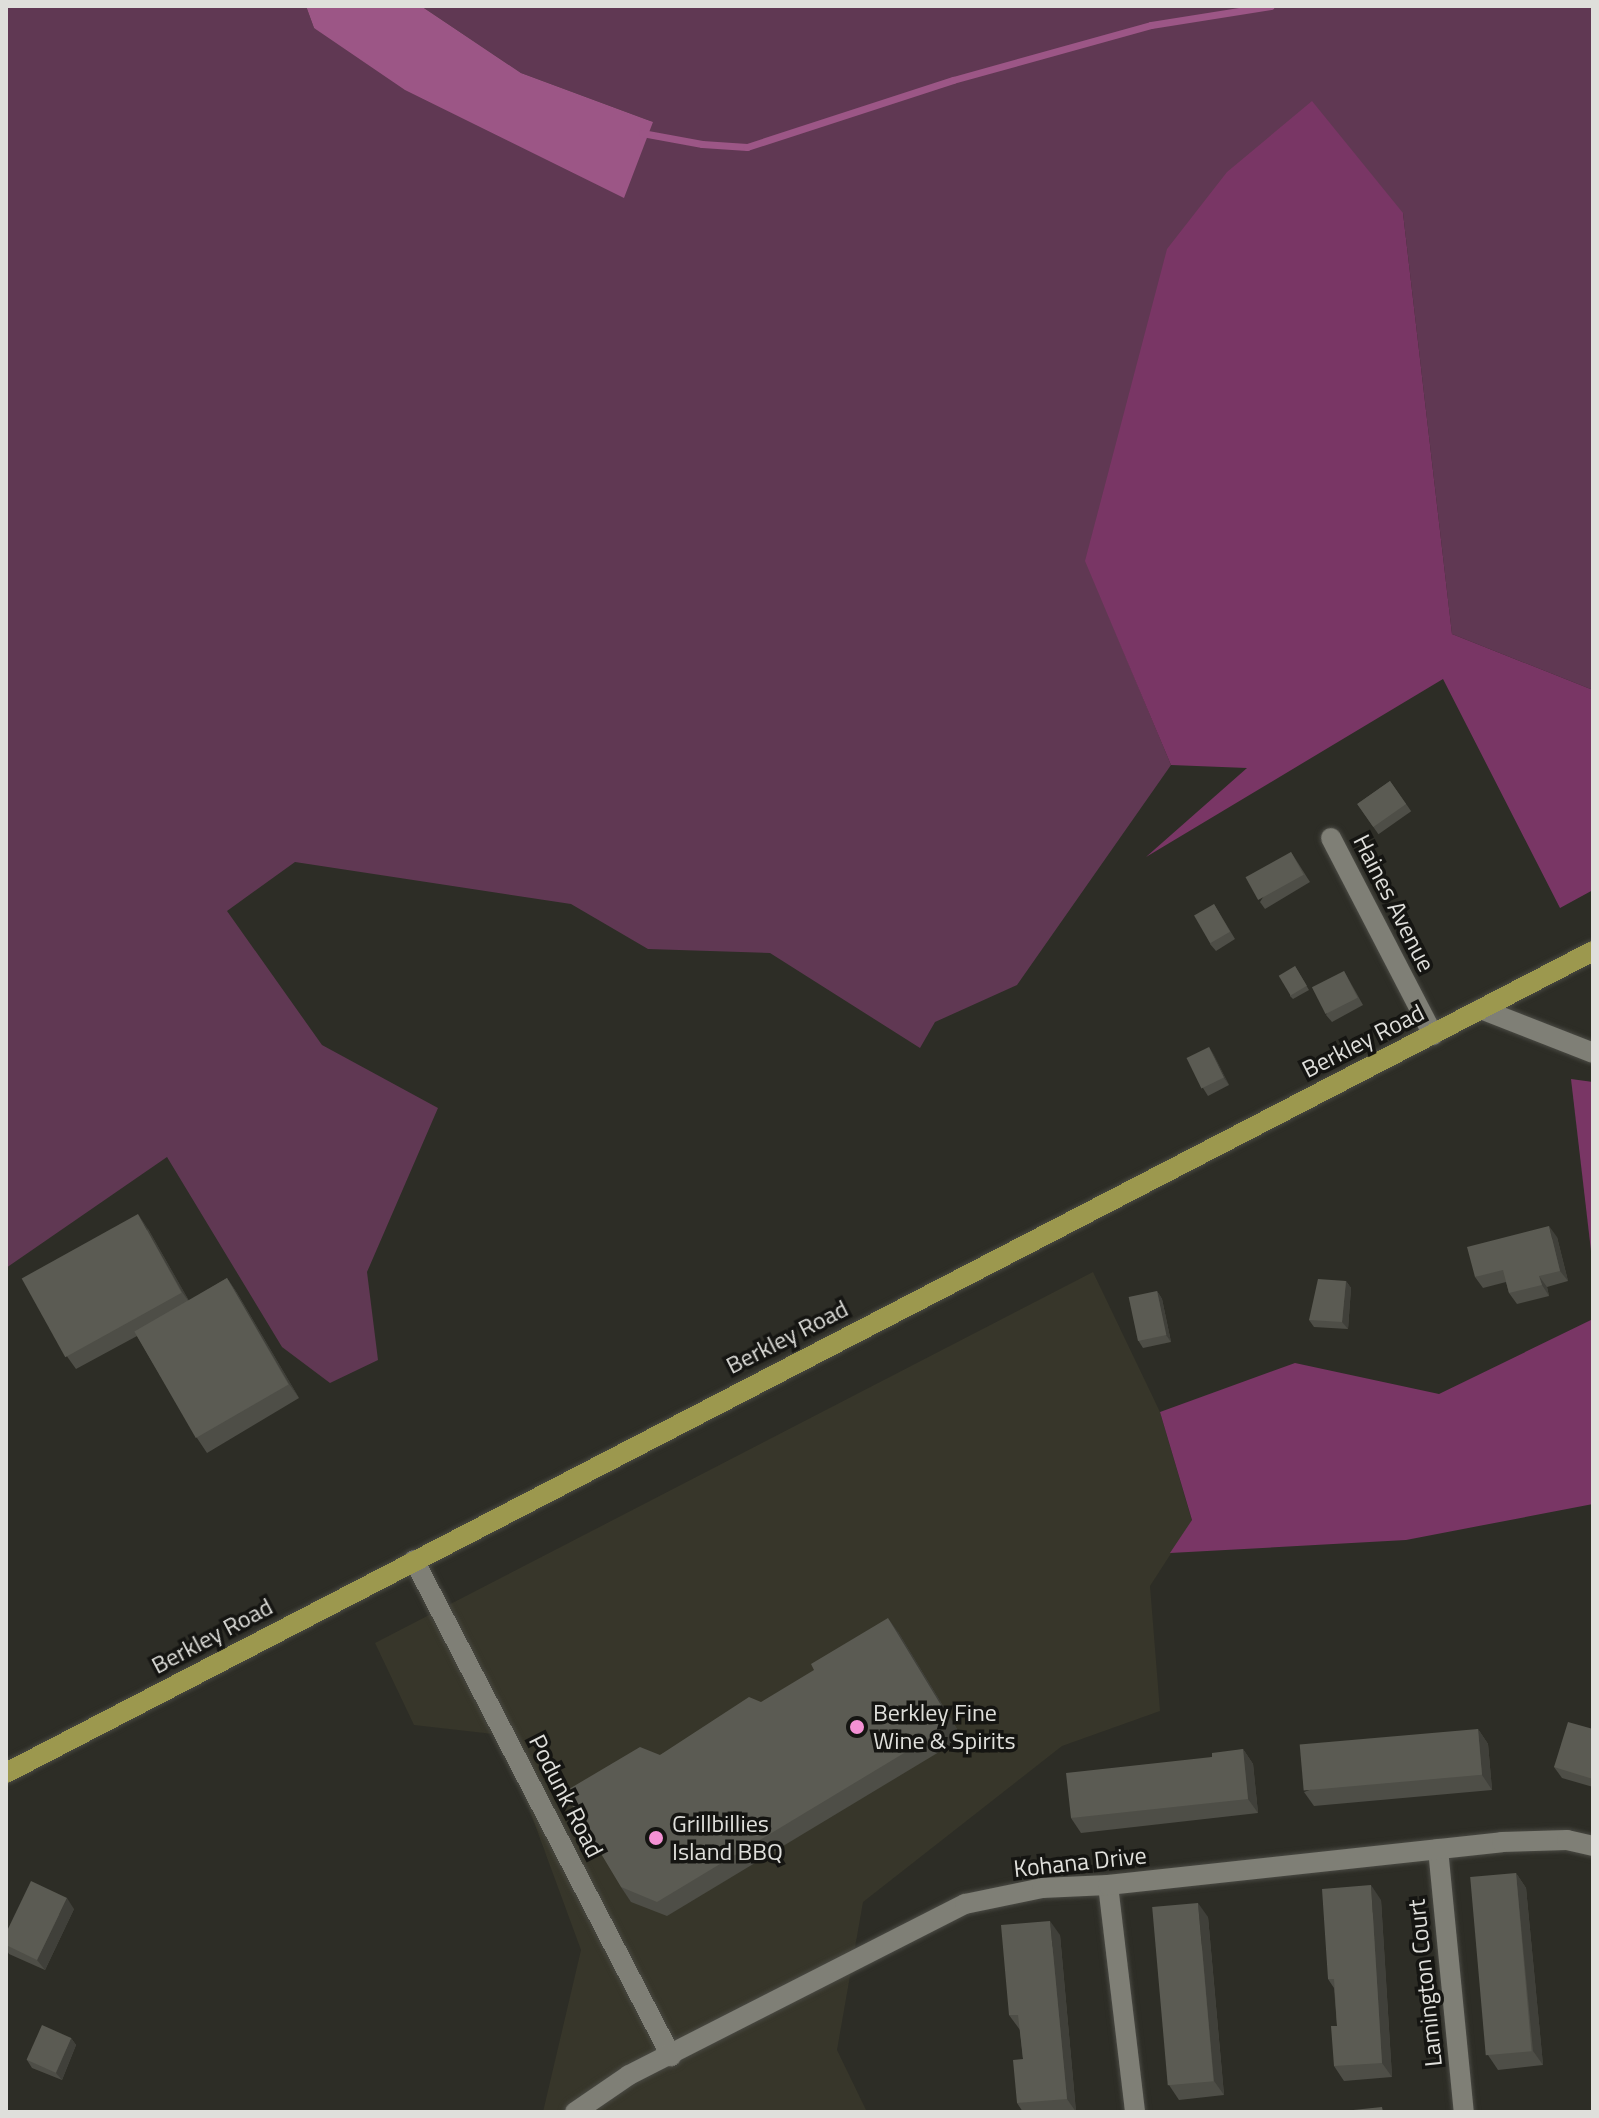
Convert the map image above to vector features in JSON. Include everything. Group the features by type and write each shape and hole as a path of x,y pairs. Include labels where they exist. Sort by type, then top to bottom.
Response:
{"main road":[{"name":"Berkley Road","path":"6,1773 1593,951"}],"street":[{"name":"Haines Avenue","path":"1331,838 1433,1035"},
{"path":"1481,1009 1593,1053"},
{"name":"Podunk Road","path":"414,1560 671,2056"},
{"name":"Kohana Drive","path":"575,2112 629,2075 965,1904 1042,1888 1108,1885 1515,1841 1567,1840 1593,1846"},
{"name":"Lamington Court","path":"1438,1849 1464,2112"},
{"path":"1108,1885 1135,2112"}],"shaded area":[{"path":"6,6 306,6 314,28 653,122 521,73 421,6 1593,6 1593,690 1452,634 1403,213 1086,561 1171,765 1017,985 935,1022 920,1048 770,953 648,949 571,904 295,862 227,911 322,1045 438,1108 367,1272 378,1360 330,1383 282,1347 167,1157 6,1268"},
{"path":"306,6 421,6 521,73 653,122 624,198 405,90 314,28"},
{"path":"1312,101 1403,213 1452,634 1593,690 1593,890 1560,908 1443,679 1146,857 1247,768 1171,765 1085,561 1167,249 1227,172"},
{"path":"1571,1079 1593,1082 1593,1268"},
{"path":"1093,1272 1160,1412 1192,1521 1150,1586 1160,1711 1062,1746 863,1902 837,2050 867,2112 543,2112 581,1950 502,1735 414,1725 375,1643"},
{"path":"1593,1319 1593,1504 1406,1540 1170,1553 1192,1520 1160,1412 1295,1363 1439,1394"}],"building":[{"path":"1390,781 1406,804 1373,827 1357,804"},
{"path":"1291,852 1304,875 1258,900 1246,877"},
{"path":"1214,904 1230,932 1210,943 1194,915"},
{"path":"1295,966 1307,986 1291,996 1279,976"},
{"path":"1344,971 1358,998 1326,1014 1312,987"},
{"path":"1209,1047 1224,1078 1201,1089 1187,1058"},
{"path":"138,1214 182,1293 65,1357 22,1278"},
{"path":"1549,1226 1560,1271 1539,1276 1542,1285 1509,1293 1503,1270 1475,1277 1467,1247"},
{"path":"227,1278 288,1385 196,1438 134,1332"},
{"path":"1318,1279 1346,1281 1342,1322 1309,1320"},
{"path":"1157,1291 1166,1335 1138,1341 1129,1297"},
{"path":"888,1618 947,1715 939,1732 657,1902 621,1887 564,1792 640,1747 660,1755 749,1697 761,1702 814,1670 811,1664"},
{"path":"1568,1722 1593,1729 1593,1779 1554,1767"},
{"path":"1478,1729 1482,1775 1304,1790 1300,1745"},
{"path":"1243,1749 1248,1799 1071,1818 1066,1773 1212,1757 1212,1753"},
{"path":"1516,1873 1532,2051 1486,2055 1470,1877"},
{"path":"31,1881 67,1898 37,1960 6,1945 6,1933"},
{"path":"1371,1885 1382,2063 1334,2066 1331,2026 1337,2026 1334,1979 1328,1979 1322,1889"},
{"path":"1198,1903 1214,2081 1168,2085 1152,1907"},
{"path":"1050,1921 1067,2099 1017,2103 1013,2060 1023,2059 1018,2015 1009,2015 1001,1925"},
{"path":"42,2025 71,2038 56,2073 27,2060"},
{"path":"1382,2107 1383,2112 1334,2112"}],"waterway":[{"path":"642,133 702,144 747,147 953,80 1151,25 1271,6"}],"place":[{"name":"Berkley Fine Wine & Spirits","path":"857,1727"},
{"name":"Grillbillies Island BBQ","path":"656,1838"}]}
